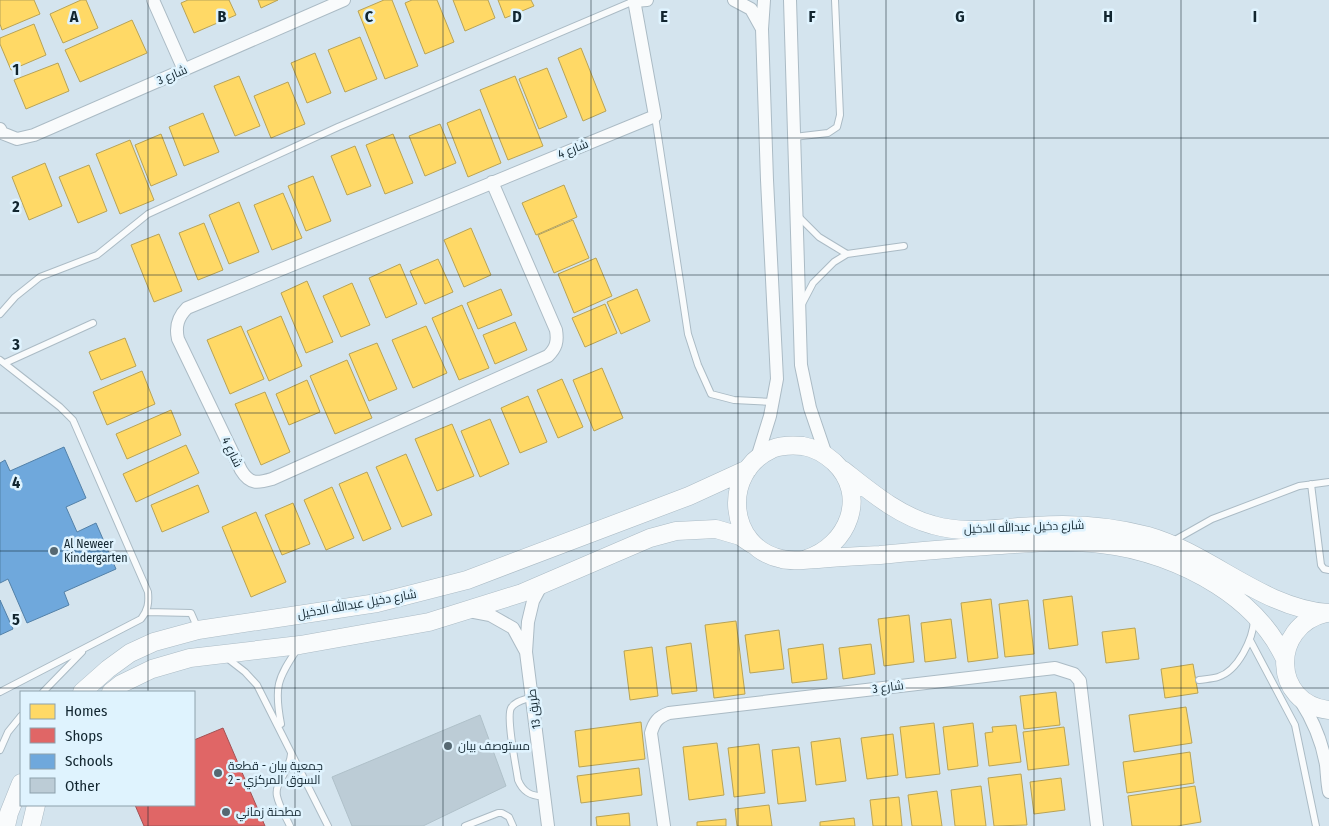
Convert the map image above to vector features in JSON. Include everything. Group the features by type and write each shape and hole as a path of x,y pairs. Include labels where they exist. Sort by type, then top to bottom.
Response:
{"street":[{"path":"153,0 184,70"},
{"name":"شارع 3","path":"0,129 2,133 17,139 34,135 344,0"},
{"path":"648,0 634,1 654,116"},
{"path":"734,0 751,9 758,18 762,29"},
{"path":"756,546 743,529 737,509 739,488 753,463 773,402 777,379 767,180 762,29 764,0"},
{"path":"790,0 801,365 810,408 826,455"},
{"name":"شارع 4","path":"492,182 556,330 557,340 554,349 548,356 272,479 259,483 248,479 241,470 178,339 177,328 183,312 188,308 492,182 654,116"},
{"path":"112,691 121,684 152,669 190,658 300,645 421,624 522,592 650,538 676,531 716,529 740,536 767,554 779,559 789,560 817,556 835,543 848,523 852,500 850,488 839,467 826,455 809,447 791,445 773,449 753,463"},
{"name":"شارع دخيل عبدالله الدخيل","path":"83,691 130,653 154,642 198,630 377,603 467,580 689,496 753,463"},
{"name":"شارع دخيل عبدالله الدخيل","path":"839,467 895,508 913,518 934,526 966,530 1095,525 1122,530 1170,544 1265,595 1304,610 1328,613"},
{"name":"شارع دخيل عبدالله الدخيل","path":"806,559 1044,542 1103,544 1155,557 1203,576 1228,592 1254,614 1271,633 1285,660"},
{"name":"طريق 13","path":"542,584 533,602 528,622 526,652 548,826"},
{"name":"طريق 13","path":"467,610 490,615 513,628 526,652"},
{"path":"1328,613 1316,616 1298,628 1288,643 1285,671 1289,682 1309,714 1316,731 1326,764 1329,792"},
{"name":"شارع 3","path":"664,826 651,733 654,724 662,715 668,712 1055,668 1074,674 1080,681 1097,826"},
{"path":"1295,692 1312,706 1329,710"},
{"path":"1326,764 1329,744"},
{"path":"5,815 20,785"},
{"path":"31,826 36,806"}],"lane":[{"path":"794,137 828,133 837,127 840,115 835,0"},
{"path":"0,314 15,297 40,277 97,255 148,214 338,127 634,1"},
{"path":"654,116 688,334 698,365 711,394 734,400 773,402"},
{"path":"797,214 820,237 846,254"},
{"path":"800,310 813,283 834,262 846,254 904,246"},
{"path":"0,692 141,619 147,612 149,604 148,592 73,420 60,407 2,362 93,323"},
{"path":"1170,544 1212,519 1299,486 1329,482"},
{"path":"1311,484 1320,562 1322,568 1329,570"},
{"path":"147,612 191,613 198,630"},
{"path":"1199,680 1220,677 1230,671 1250,640 1254,614"},
{"path":"1250,640 1295,724 1316,826"},
{"path":"282,733 277,705 278,683 286,665 300,645"},
{"path":"44,691 84,649"},
{"path":"221,654 245,672 257,685 328,826"},
{"path":"533,697 516,703 511,708 509,721 518,780 521,786 531,795 545,796"},
{"path":"0,750 8,732 20,717"},
{"path":"290,826 276,795 277,786 291,764 291,753"},
{"path":"466,826 502,813 509,817 512,826"}],"building: Homes":[{"path":"0,0 34,0 40,14 2,30 0,24"},
{"path":"81,0 86,0 98,28 63,43 50,14"},
{"path":"188,0 229,0 236,15 194,33 181,3"},
{"path":"258,0 278,0 261,8"},
{"path":"384,0 392,0 418,66 385,79 358,11"},
{"path":"412,0 437,0 454,42 425,54 405,3"},
{"path":"453,0 488,0 495,18 465,31"},
{"path":"498,0 531,0 534,6 505,18"},
{"path":"132,20 147,53 80,82 65,50"},
{"path":"34,24 46,55 11,70 0,44 0,38"},
{"path":"360,37 377,79 345,92 328,50"},
{"path":"581,48 606,111 583,121 558,58"},
{"path":"315,53 331,93 307,103 291,63"},
{"path":"58,63 69,91 26,109 14,80"},
{"path":"547,68 567,117 539,129 519,79"},
{"path":"239,76 260,126 235,136 214,86"},
{"path":"515,76 543,146 508,160 480,90"},
{"path":"288,82 305,124 271,138 254,96"},
{"path":"480,109 501,163 468,177 447,123"},
{"path":"203,113 219,152 184,166 169,127"},
{"path":"440,124 456,163 425,176 409,136"},
{"path":"161,134 177,175 151,186 135,145"},
{"path":"393,134 413,183 385,194 366,145"},
{"path":"130,140 154,200 120,214 96,154"},
{"path":"355,146 371,186 347,195 331,156"},
{"path":"45,163 62,206 29,220 12,177"},
{"path":"89,165 107,211 78,223 59,177"},
{"path":"313,176 331,221 306,231 288,186"},
{"path":"564,185 577,217 536,235 522,203"},
{"path":"283,193 302,238 272,250 254,205"},
{"path":"239,202 259,252 229,264 209,215"},
{"path":"573,220 589,258 554,273 538,235"},
{"path":"204,223 223,270 198,280 179,233"},
{"path":"471,228 491,275 464,287 444,240"},
{"path":"159,234 182,291 154,302 131,245"},
{"path":"596,258 612,296 574,313 558,274"},
{"path":"438,259 453,292 425,304 410,271"},
{"path":"400,264 417,304 386,318 369,278"},
{"path":"307,281 333,342 306,353 281,293"},
{"path":"352,283 370,325 341,337 323,296"},
{"path":"501,289 512,315 478,329 467,303"},
{"path":"637,289 650,321 621,334 607,302"},
{"path":"605,304 617,333 585,347 572,318"},
{"path":"462,305 489,368 459,380 432,318"},
{"path":"281,316 302,366 269,381 247,331"},
{"path":"515,322 527,350 495,364 483,335"},
{"path":"241,326 264,379 230,394 207,340"},
{"path":"426,326 447,373 413,388 392,340"},
{"path":"125,338 136,366 101,380 89,352"},
{"path":"377,343 397,389 369,401 349,354"},
{"path":"347,360 372,418 335,434 310,376"},
{"path":"602,368 623,418 594,431 573,380"},
{"path":"142,371 155,404 107,425 93,392"},
{"path":"562,379 583,427 558,438 537,390"},
{"path":"307,380 320,412 289,425 276,394"},
{"path":"265,392 290,452 261,465 235,404"},
{"path":"528,396 547,442 520,453 501,408"},
{"path":"171,410 181,435 127,459 116,434"},
{"path":"490,419 509,464 480,477 461,431"},
{"path":"452,424 474,476 437,491 415,439"},
{"path":"186,445 199,473 136,502 123,474"},
{"path":"406,454 432,515 402,527 376,467"},
{"path":"367,472 391,529 363,541 339,484"},
{"path":"198,485 209,512 162,532 151,505"},
{"path":"332,487 354,538 326,550 304,500"},
{"path":"293,503 310,544 282,555 265,515"},
{"path":"256,512 286,582 251,597 222,527"},
{"path":"1072,596 1078,645 1049,649 1043,600"},
{"path":"991,599 998,658 968,662 961,603"},
{"path":"1028,600 1034,654 1005,657 999,604"},
{"path":"909,615 914,662 884,666 878,619"},
{"path":"951,619 956,658 925,662 921,623"},
{"path":"736,621 745,694 714,698 705,625"},
{"path":"1135,628 1139,659 1106,663 1102,632"},
{"path":"779,630 784,669 750,673 745,635"},
{"path":"691,643 697,691 672,694 666,647"},
{"path":"823,644 827,679 792,683 788,649"},
{"path":"871,644 875,674 843,679 839,648"},
{"path":"652,647 658,696 630,700 624,651"},
{"path":"1193,664 1198,693 1165,698 1161,669"},
{"path":"1056,692 1060,725 1024,729 1020,696"},
{"path":"1186,707 1192,743 1134,752 1129,715"},
{"path":"641,722 645,759 579,767 575,731"},
{"path":"934,723 940,774 906,778 900,727"},
{"path":"973,723 978,766 948,770 943,727"},
{"path":"1016,725 1021,762 989,766 985,733 993,732 992,727"},
{"path":"1064,727 1069,765 1028,770 1023,732"},
{"path":"893,734 898,775 867,779 861,738"},
{"path":"840,738 846,781 816,785 811,742"},
{"path":"717,743 724,795 689,800 683,747"},
{"path":"759,744 765,793 734,797 728,748"},
{"path":"799,747 806,801 778,804 772,750"},
{"path":"1190,752 1194,783 1127,793 1123,762"},
{"path":"639,768 642,795 581,803 577,776"},
{"path":"1021,774 1027,825 994,826 988,778"},
{"path":"1061,778 1065,810 1034,814 1030,782"},
{"path":"981,786 986,826 955,826 951,790"},
{"path":"1195,786 1201,822 1177,826 1132,826 1128,796"},
{"path":"937,791 942,826 912,826 908,795"},
{"path":"899,797 902,826 873,826 870,800"},
{"path":"769,805 772,826 737,826 735,809"},
{"path":"629,813 630,826 597,826 596,817"},
{"path":"854,818 855,826 820,826 820,822"},
{"path":"726,819 726,826 697,826 697,822"}],"building: Shops":[{"name":"جمعية بيان - قطعة 2 - السوق المركزي","path":"223,728 265,826 144,826 135,806 195,806 195,740"}],"building: Schools":[{"name":"Al Neweer Kindergarten","path":"64,447 86,498 66,507 77,532 96,523 116,569 64,592 69,605 27,623 8,579 0,583 0,463 5,460 10,471"},
{"path":"0,600 13,629 0,635"}],"building: Other":[{"name":"مستوصف بيان","path":"480,715 506,786 423,826 352,826 332,777"}],"place":[{"name":"Al Neweer Kindergarten","path":"54,551"},
{"name":"مستوصف بيان","path":"448,746"},
{"name":"جمعية بيان - قطعة 2 - السوق المركزي","path":"218,773"},
{"name":"مطحنة زماني","path":"226,812"}]}
